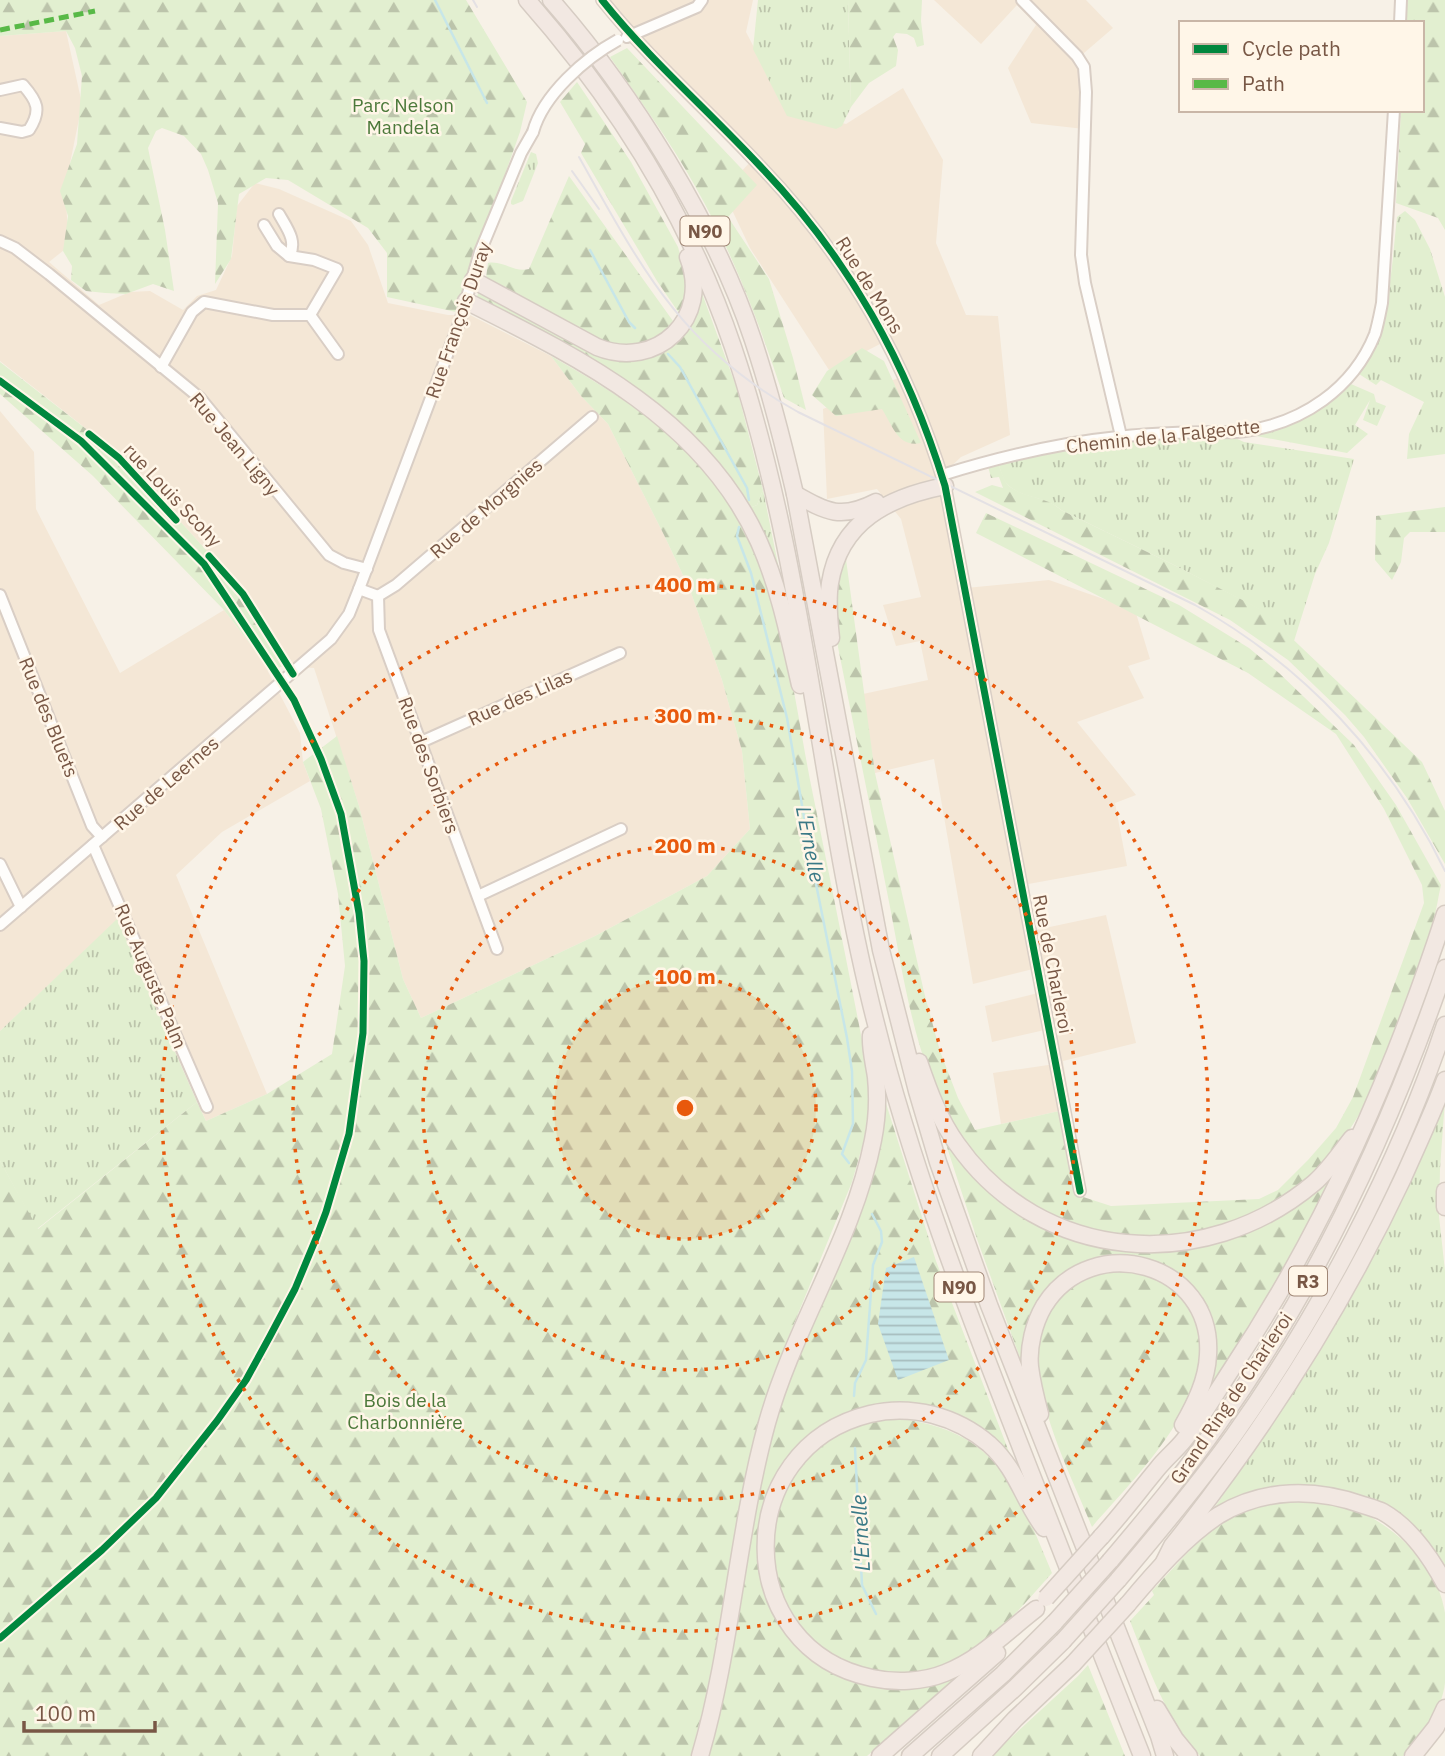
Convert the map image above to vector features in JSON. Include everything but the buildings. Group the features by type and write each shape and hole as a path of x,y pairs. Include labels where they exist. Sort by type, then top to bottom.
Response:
{"highway":[{"name":"N90","path":"527,0 604,96 645,156 706,276 732,344 759,432 808,670 819,744 874,1018 899,1108 942,1242 1142,1756"},
{"name":"N90","path":"551,0 618,87 659,148 725,268 757,351 780,427 795,494 875,925 938,1162 1047,1456 1159,1736"},
{"path":"473,280 597,347 617,353 639,353 651,349 675,332 691,309 694,298 693,275 682,242 678,217"},
{"path":"466,301 581,361 641,400 698,451 721,478 759,541 771,572 808,720 819,744"},
{"path":"795,494 820,508 839,514 858,511 891,492 944,480"},
{"path":"826,664 831,641 829,584 845,544 874,512 944,480"},
{"path":"880,1756 984,1666 1026,1625 1041,1604 1184,1440 1296,1266 1348,1164 1423,981 1445,914"},
{"name":"Grand Ring de Charleroi","path":"910,1756 1003,1674 1055,1622 1166,1495 1220,1423 1268,1349 1353,1198 1389,1118 1445,968"},
{"path":"701,1756 725,1649 749,1505 767,1425 780,1379 849,1217 873,1140 876,1080 870,1037 874,1018"},
{"name":"Grand Ring de Charleroi","path":"940,1756 1063,1641 1180,1506 1234,1434 1329,1283 1371,1203 1445,1025"},
{"path":"900,1027 918,1059 941,1118 975,1167 1016,1202 1064,1228 1094,1238 1148,1245 1170,1244 1208,1239 1238,1230 1291,1201 1317,1181 1368,1116"},
{"path":"1164,1562 1172,1546 1244,1452 1306,1359 1385,1216 1445,1080"},
{"path":"1445,1191 1445,1207"},
{"path":"1047,1456 1045,1430 1030,1364 1037,1317 1052,1293 1065,1280 1107,1262 1127,1262 1151,1268 1184,1289 1196,1306 1205,1327 1208,1354 1204,1379 1193,1408 1159,1466"},
{"path":"1041,1604 979,1656 945,1673 902,1681 858,1675 834,1664 801,1639 784,1617 772,1593 764,1544 766,1520 774,1495 800,1453 834,1428 856,1418 877,1413 901,1410 926,1412 972,1431 991,1446 1009,1466 1039,1521 1060,1550"},
{"path":"981,1756 1015,1719 1073,1664 1164,1562 1217,1517 1233,1507 1275,1494 1311,1492 1342,1498 1382,1512 1408,1532 1429,1555 1445,1584"},
{"path":"1141,1692 1158,1710 1175,1739 1189,1756"},
{"path":"1413,1756 1436,1727 1445,1708"},
{"path":"968,1756 995,1732 1015,1719"},
{"path":"1159,1736 1165,1756"},
{"path":"1159,1736 1173,1756"}],"street":[{"name":"Rue de Mons","path":"602,0 631,36 761,166 820,235 888,340 944,480 994,743"},
{"name":"Rue François Duray","path":"331,639 342,627 367,569 466,301 480,252 535,123 583,62 618,40 697,6 702,0"},
{"path":"1022,0 1077,56 1084,67 1086,92 1081,255 1084,283 1121,436"},
{"path":"1400,21 1401,0"},
{"path":"0,90 23,85 35,99 37,111 29,130 22,132 0,128"},
{"name":"Chemin de la Falgeotte","path":"944,480 1011,455 1121,436 1244,432 1288,421 1311,410 1331,395 1359,363 1375,334 1382,303 1394,112"},
{"path":"279,214 292,239 293,250 289,256"},
{"path":"264,225 277,246 289,256 314,260 337,269 310,315"},
{"name":"Rue Jean Ligny","path":"0,241 15,248 49,274 200,398 329,555 344,563 367,569"},
{"path":"161,367 192,312 204,302 273,315 310,315"},
{"path":"310,315 338,354"},
{"name":"Rue de Morgnies","path":"378,596 396,585 592,417"},
{"path":"359,589 378,596"},
{"name":"Rue des Bluets","path":"0,595 98,841"},
{"name":"Rue des Sorbiers","path":"378,596 379,630 497,949"},
{"name":"Rue de Leernes","path":"0,925 331,639"},
{"name":"Rue des Lilas","path":"421,742 620,653"},
{"name":"Rue de Charleroi","path":"994,743 1080,1191"},
{"path":"478,896 621,829"},
{"name":"Rue Auguste Palm","path":"98,841 207,1107"},
{"path":"0,864 21,906"}],"shaded area":[{"path":"602,0 753,0 746,32 786,109 846,124 903,88 943,160 936,243 966,315 998,316 1010,435 961,457 942,475 966,588 1049,580 1135,610 1150,659 1128,666 1144,698 1077,722 1136,795 1115,803 1127,866 1023,885 1031,931 1106,915 1136,1043 1063,1061 1069,1098 1057,1100 1059,1111 1001,1124 993,1073 1055,1064 1049,1029 992,1042 985,1006 1042,992 1037,968 973,984 934,759 875,773 863,694 928,680 920,641 896,646 883,605 921,597 901,519 877,489 827,499 823,409 903,376 888,340 829,370 750,248 723,191 753,159"},
{"path":"934,0 1086,0 1113,28 1084,53 1084,129 1031,123 1008,68 1036,25 1017,5 981,44"},
{"path":"66,31 82,104 65,188 69,246 49,262 99,305 130,292 150,291 183,310 197,296 216,290 232,256 237,206 255,183 279,189 351,221 368,245 388,303 448,315 470,315 551,356 581,396 608,424 690,590 722,680 742,751 750,829 707,876 595,936 421,1018 403,979 359,806 314,668 284,666 245,593 121,456 0,361 0,36"},
{"path":"0,411 34,452 36,509 120,673 224,610 261,658 300,733 303,762 310,781 222,832 176,875 267,1094 206,1121 117,920 0,1031"}],"green space":[{"name":"Parc Nelson Mandela","path":"0,0 466,0 527,102 520,132 456,312 387,297 387,253 368,228 288,180 266,178 239,194 231,259 215,284 218,203 208,170 201,154 184,136 162,128 156,131 148,148 174,291 153,284 126,294 86,291 71,280 72,266 63,251 68,216 60,191 77,144 82,76 75,48 66,31 0,36"},
{"path":"758,0 848,0 851,107 842,126 836,129 787,116 753,49"},
{"path":"848,0 922,0 924,45 917,47 914,38 896,33 893,37 898,50 896,66 869,83 851,107"},
{"path":"1406,0 1445,0 1445,230 1438,218 1396,203 1401,112 1424,112 1424,21 1405,21"},
{"path":"627,48 757,185 728,217 769,279 806,410 784,398 745,290 709,211 654,120 610,57"},
{"path":"577,82 631,162 678,247 686,275 685,299 679,313 581,153 585,144 560,102"},
{"path":"531,152 536,154 538,163 523,201 513,205 511,201"},
{"path":"569,176 673,321 658,336 642,343 625,345 609,342 575,328 506,292 486,278 488,263 529,269"},
{"path":"1405,211 1415,220 1430,249 1445,297 1445,454 1407,459 1409,434 1424,402 1381,380 1376,385 1359,374 1377,338 1383,318 1391,278 1397,217"},
{"path":"699,285 737,389 763,490 757,505 747,509 709,455 476,298 479,292 579,342 657,351"},
{"path":"862,348 884,361 921,443 913,444 901,439 882,409 836,416 812,395 827,371"},
{"name":"Bois de la Charbonnière","path":"551,356 621,399 663,430 682,448 719,490 756,555 769,591 789,667 866,1061 869,1104 864,1140 852,1182 773,1375 748,1464 712,1672 691,1756 0,1756 0,1161 38,1229 197,1102 206,1121 267,1094 332,1054 345,966 338,894 321,809 303,762 337,736 359,806 403,979 421,1018 595,936 707,876 750,829 742,751 722,680 690,590 608,424 581,396"},
{"path":"0,362 121,456 245,593 284,666 268,671 224,610 93,476 0,394"},
{"path":"1351,384 1374,394 1376,402 1386,406 1377,426 1363,420 1370,400 1355,425 1368,434 1347,453 1256,436 1307,416"},
{"path":"1233,437 1244,442 1354,459 1329,543 1315,574 1294,641 1261,610 1049,502 1014,490 1005,481 998,464 1104,445"},
{"path":"998,464 1007,483 1014,489 1049,502 1262,610 1422,762 1445,811 1445,864 1407,798 1364,737 1288,660 1230,620 975,492 992,485 1003,488 999,477 991,478 988,466"},
{"path":"763,490 783,589 747,509 757,505"},
{"path":"1445,507 1445,532 1410,532 1404,538 1401,562 1392,580 1375,560 1376,516"},
{"path":"986,513 1179,605 1249,648 1354,745 1396,805 1441,885 1416,974 1373,1087 1350,1130 1315,1171 1295,1188 1250,1216 1225,1225 1187,1234 1144,1237 1089,1228 1066,1220 1024,1198 1005,1184 987,1168 957,1131 931,1080 913,1022 838,647 835,599 845,552 875,773 924,992 940,1051 958,1098 975,1130 1059,1111 1074,1194 1111,1206 1259,1199 1278,1190 1336,1128 1353,1097 1424,903 1422,885 1384,809 1336,734 1248,673 976,533"},
{"path":"117,919 197,1102 37,1229 0,1161 0,1031"},
{"path":"883,1094 936,1261 1014,1465 973,1428 862,1411 782,1468 762,1512 759,1535 760,1564 774,1611 858,1680 969,1669 867,1756 705,1756 759,1474 781,1394 847,1235"},
{"path":"1445,1099 1439,1216 1445,1271 1445,1578 1430,1551 1336,1490 1208,1517 1292,1396 1338,1320 1394,1211"},
{"path":"940,1126 964,1162 1066,1234 1210,1243 1338,1165 1275,1284 1203,1398 1207,1316 1136,1258 1108,1257 1087,1263 1067,1272 1051,1286 1024,1369"},
{"path":"1134,1270 1170,1288 1189,1310 1200,1348 1197,1376 1187,1404 1171,1432 1092,1527 1051,1425 1041,1388 1038,1353 1045,1321 1063,1293 1097,1273"},
{"path":"893,1418 929,1424 957,1435 980,1449 998,1467 1013,1489 1052,1573 1013,1616 984,1642 951,1662 914,1673 873,1670 854,1664 830,1653 805,1631 788,1605 777,1577 773,1547 776,1518 786,1489 803,1463 828,1440 842,1432"},
{"path":"1305,1499 1348,1507 1376,1520 1403,1541 1426,1567 1435,1582 1445,1613 1445,1683 1440,1703 1403,1756 1200,1756 1167,1709 1130,1621 1154,1595 1152,1591 1170,1571 1218,1527 1254,1508"},
{"path":"1088,1665 1125,1756 991,1756 1078,1676"}],"water":[{"path":"914,1257 949,1360 898,1380 878,1324 886,1268"}],"waterway":[{"name":"L'Ernelle","path":"435,0 487,103"},
{"name":"L'Ernelle","path":"590,250 629,322 635,328"},
{"name":"L'Ernelle","path":"668,354 680,367 747,488 749,500"},
{"name":"L'Ernelle","path":"739,527 737,536 751,573 787,718 813,869 847,1038 852,1071 853,1124 842,1154 849,1163"},
{"name":"L'Ernelle","path":"854,1396 855,1383 866,1360 873,1265 882,1242 881,1231 872,1214"},
{"name":"L'Ernelle","path":"855,1448 862,1585 876,1614"}],"tram line":[{"path":"473,0 477,7"},
{"path":"579,157 645,270 668,302 723,360 758,387 798,412 1195,605 1235,629 1308,686 1370,753 1398,790 1445,871"},
{"path":"572,171 599,209"}],"marked path":[{"path":"0,30 95,11"}],"cycle path":[{"path":"602,0 620,22 760,166 821,238 872,314 913,397 945,486 1080,1191"},
{"name":"rue Louis Scohy","path":"0,381 81,441 204,564 294,700 321,759 341,814 359,913 364,961 363,1033 349,1134 317,1236 295,1289 269,1338 246,1380 156,1498 102,1550 0,1638"},
{"name":"rue Louis Scohy","path":"89,434 119,458 176,520"},
{"name":"rue Louis Scohy","path":"209,556 243,594 293,674"}]}
